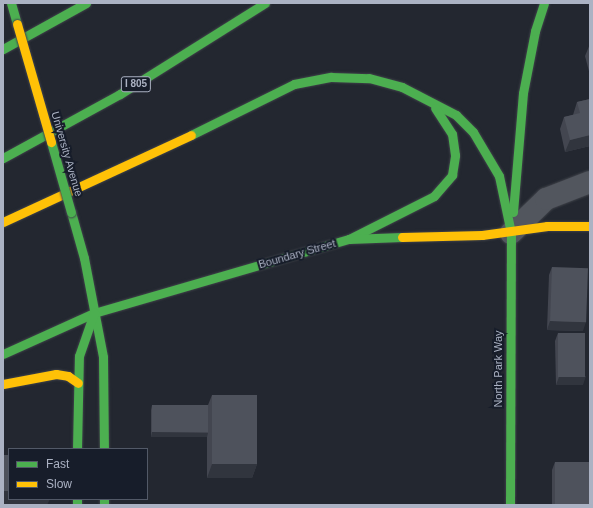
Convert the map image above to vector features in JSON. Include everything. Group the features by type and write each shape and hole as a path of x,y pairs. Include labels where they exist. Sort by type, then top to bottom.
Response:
{"main road":[{"name":"University Avenue","path":"11,3 84,258 103,357 104,448"},
{"path":"3,49 86,3"},
{"name":"I 805","path":"3,158 120,94 265,3"},
{"path":"511,233 523,92 535,31 544,3"},
{"path":"3,222 138,161 294,84 331,77 369,78 402,87 456,116 473,132 499,176 511,233"},
{"path":"349,239 434,196 452,175 455,155 452,134 430,102"},
{"name":"Boundary Street","path":"3,354 94,313 349,239 511,233 547,226 590,226"},
{"name":"North Park Way","path":"510,505 511,233"},
{"name":"University Avenue","path":"77,448 79,356 94,313"},
{"path":"3,384 56,374 68,376 78,383"}],"street":[{"path":"511,233 546,199 590,182"}],"building":[{"path":"590,99 590,135 570,140 564,117 580,113 577,102"},
{"path":"552,267 588,268 586,322 550,321"},
{"path":"558,333 585,333 585,377 558,377"},
{"path":"212,395 257,395 257,464 212,464"},
{"path":"152,405 208,405 208,432 152,432"},
{"path":"3,455 8,455 8,491 3,491"},
{"path":"555,462 590,462 590,505 555,505"}],"traffic: fast":[{"path":"11,3 17,24"},
{"path":"3,49 86,3"},
{"path":"3,158 120,94 265,3"},
{"path":"513,212 523,93 535,31 544,3"},
{"path":"191,135 294,84 331,77 369,78 402,87 456,115 473,132 499,176 511,233"},
{"path":"349,239 434,196 452,175 455,155 452,134 435,108"},
{"path":"51,142 71,212"},
{"path":"71,212 84,258 103,357 104,448"},
{"path":"510,505 511,233"},
{"path":"3,354 94,313 349,239 402,237"},
{"path":"77,448 79,356 94,313"},
{"path":"77,500 77,505"},
{"path":"104,500 104,505"}],"traffic: slow":[{"path":"17,24 51,142"},
{"path":"3,222 191,135"},
{"path":"402,237 482,235 547,226 590,226"},
{"path":"3,384 56,374 68,376 78,383"}]}
